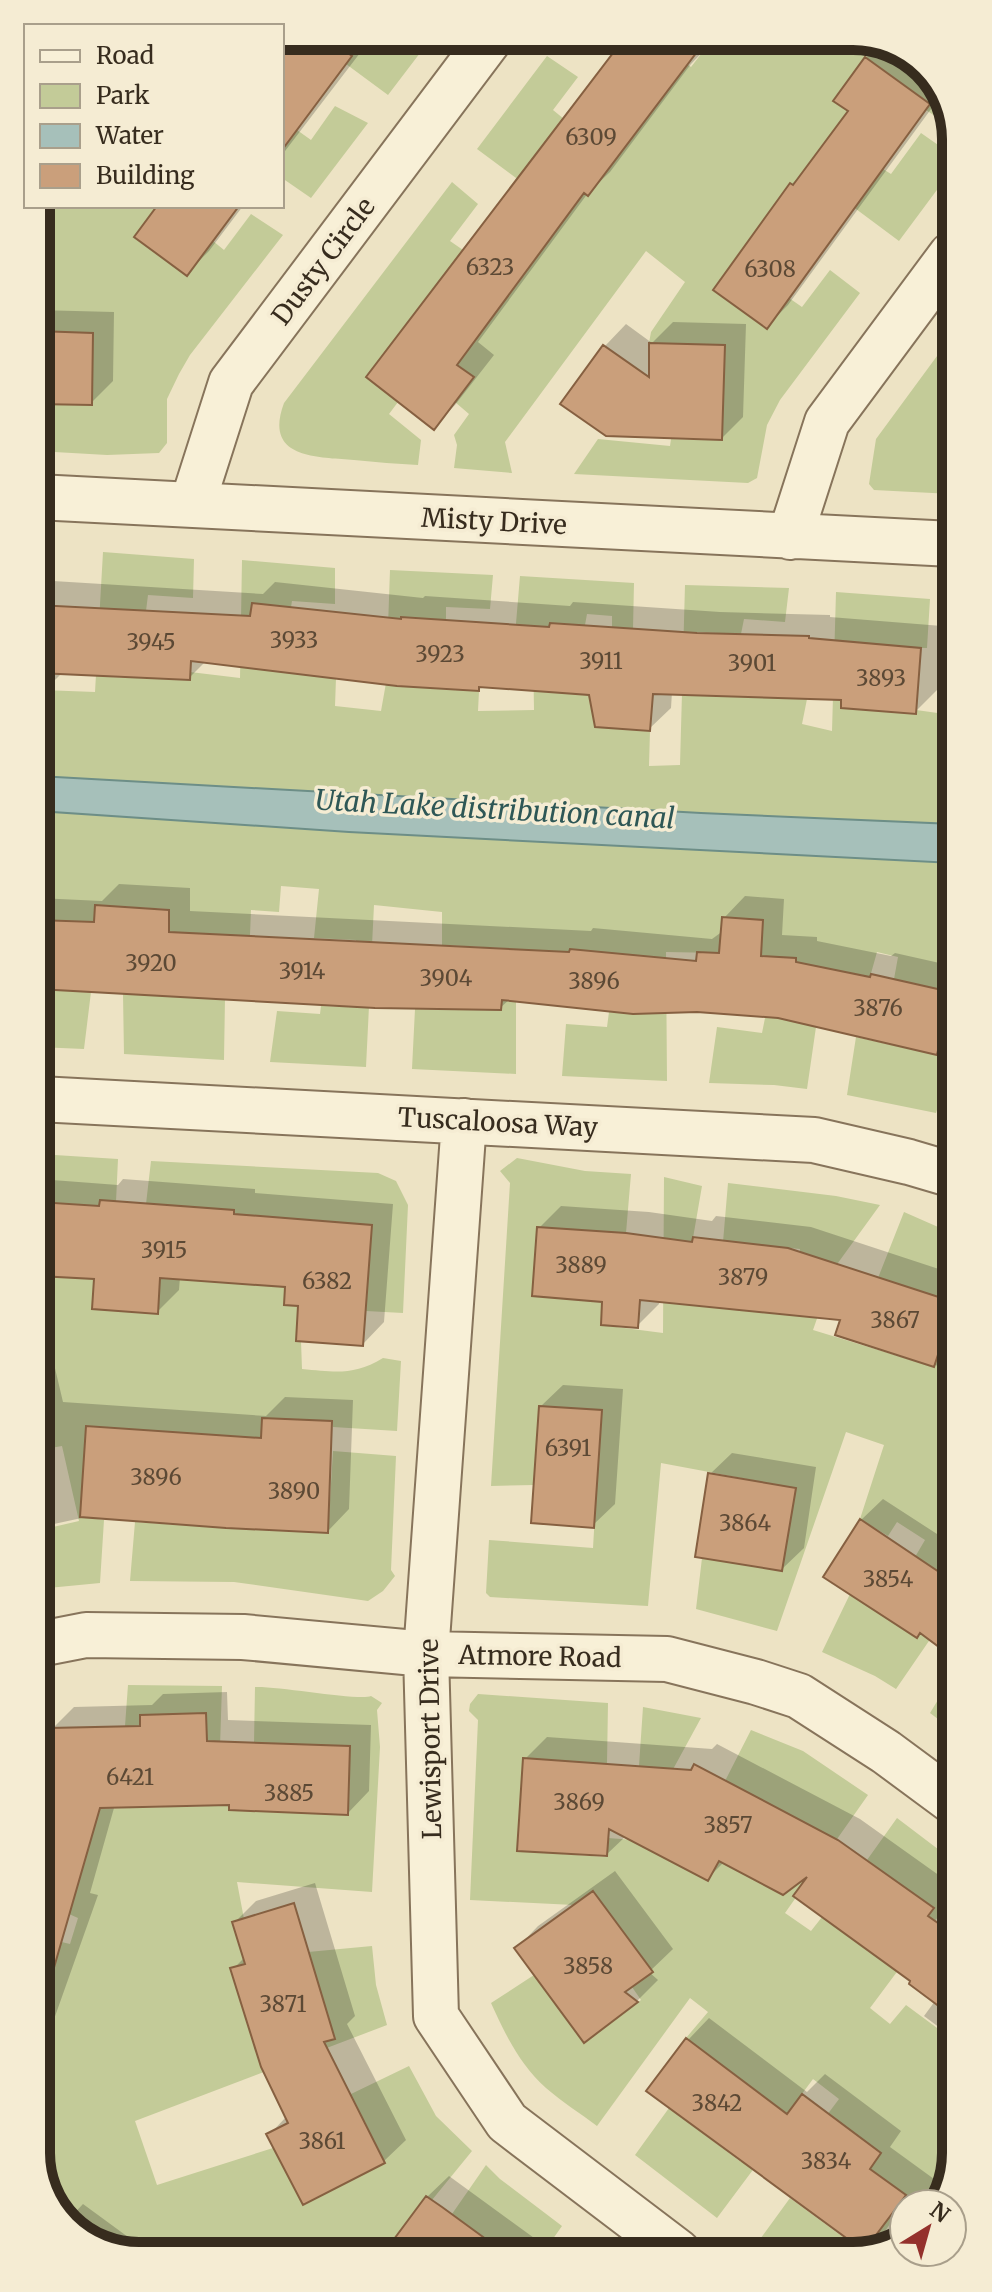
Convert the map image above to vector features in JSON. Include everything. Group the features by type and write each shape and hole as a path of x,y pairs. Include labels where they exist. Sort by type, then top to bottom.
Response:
{"street":[{"name":"Dusty Circle","path":"192,505 231,383 481,50"},
{"path":"790,537 827,422 942,267"},
{"name":"Misty Drive","path":"50,498 942,544"},
{"name":"Tuscaloosa Way","path":"50,1100 814,1140 942,1172"},
{"name":"Lewisport Drive","path":"464,1121 426,1654 436,2016 507,2122 665,2242"},
{"name":"Atmore Road","path":"50,1642 100,1635 229,1637 426,1654 667,1659 799,1696 886,1752 942,1793"}],"green space":[{"path":"344,50 422,50 388,95 346,64 352,56"},
{"path":"609,50 669,50 691,67 704,50 859,50 881,55 907,68 927,90 937,111 939,119 926,110 930,103 865,57 833,101 848,111 814,158 864,194 883,169 891,174 921,133 942,148 942,183 899,241 817,180 806,195 790,184 713,289 766,329 789,298 802,307 830,270 860,293 780,400 767,425 757,478 748,483 574,474 598,439 670,446 671,439 722,440 724,365 683,364 683,344 649,343 651,332 685,282 646,251 505,442 512,473 454,468 457,445 454,435 469,414 455,402 474,377 406,325 366,377 398,402 389,414 421,440 418,465 324,458 287,445 281,435 279,421 284,403 452,182 478,204 450,241 463,250 437,285 488,322 567,216 477,149 547,56 578,77 553,110 564,119 613,53"},
{"path":"335,106 368,123 311,198 284,179 284,146 297,130 311,140"},
{"path":"50,208 158,208 187,275 213,241 224,250 251,214 283,235 190,355 179,374 167,399 167,443 159,453 107,455 50,452 52,404 93,333 50,331"},
{"path":"942,349 942,493 874,490 869,484 876,439"},
{"path":"103,552 194,559 193,598 148,595 146,611 113,609 110,677 189,680 190,672 240,678 242,560 335,568 335,604 292,601 291,607 252,603 245,667 336,678 335,706 381,711 386,683 390,570 493,575 490,609 446,607 446,620 401,618 397,686 479,691 478,711 534,710 533,649 514,647 520,576 634,583 633,629 612,627 612,616 587,614 585,625 550,623 545,692 589,695 595,727 650,731 649,766 680,765 685,585 789,588 785,622 744,619 741,634 697,632 695,695 807,699 802,724 832,731 836,592 930,599 927,648 921,648 916,710 942,714 942,991 894,979 898,957 877,952 870,977 818,967 805,1024 816,1027 807,1089 709,1083 717,1027 762,1033 765,1018 793,1018 796,959 761,956 763,921 722,918 719,953 666,952 667,1081 562,1076 566,1024 607,1027 609,1012 644,1014 650,957 570,949 569,957 543,955 538,1004 516,1000 516,1074 412,1069 415,1009 501,1010 504,948 442,945 442,912 374,905 366,1067 270,1062 277,1011 320,1014 321,1006 353,1007 356,940 314,938 319,889 281,886 279,912 251,910 250,935 226,936 224,1060 124,1054 123,994 208,998 169,932 169,909 95,905 91,992 84,1049 50,1048 50,990 55,990 50,969 50,690 95,692"},
{"path":"942,1033 942,1093 936,1113 847,1095 856,1037 937,1055"},
{"path":"50,1155 118,1159 116,1202 100,1201 92,1308 158,1313 160,1278 229,1283 234,1211 146,1204 151,1161 378,1173 396,1181 408,1205 403,1313 366,1311 372,1225 303,1219 287,1257 284,1304 298,1306 296,1340 301,1341 302,1369 344,1371 362,1368 383,1358 401,1361 397,1431 333,1427 332,1421 262,1418 257,1529 328,1533 333,1451 396,1456 391,1570 395,1576 383,1591 368,1601 234,1582 130,1581 135,1522 213,1527 219,1436 99,1427 92,1518 104,1520 100,1583 50,1588 50,1528 79,1521 62,1446 50,1448 50,1250 69,1204 50,1203"},
{"path":"517,1158 585,1171 631,1174 626,1233 537,1227 532,1296 602,1302 601,1325 663,1333 664,1177 702,1186 686,1304 793,1315 800,1249 723,1242 728,1183 836,1196 880,1205 835,1267 813,1330 934,1367 942,1342 942,1574 915,1557 925,1540 897,1522 888,1536 860,1519 884,1445 846,1432 777,1631 696,1609 702,1558 782,1571 795,1488 661,1463 648,1606 490,1597 486,1593 489,1540 593,1548 601,1410 539,1406 534,1485 491,1486 510,1183 500,1171"},
{"path":"904,1212 942,1229 942,1298 878,1278"},
{"path":"850,1594 917,1637 942,1598 942,1622 896,1689 822,1652"},
{"path":"128,1685 222,1686 219,1777 230,1776 234,1810 349,1814 350,1746 254,1743 255,1687 351,1697 371,1696 382,1703 377,1710 380,1747 372,1892 237,1882 244,1919 232,1923 245,1964 231,1968 260,2062 335,2039 308,1952 372,1946 376,1985 387,2025 135,2121 157,2185 273,2148 303,2205 385,2163 351,2094 409,2066 436,2116 472,2151 432,2200 426,2196 392,2242 133,2242 105,2235 85,2224 72,2212 59,2192 50,2153 50,1939 70,1944 78,1918 69,1914 84,1862 50,1851 50,1809 208,1806 206,1714 140,1715 140,1726 125,1726"},
{"path":"942,1693 942,1722 930,1713"},
{"path":"478,1694 608,1703 607,1764 523,1758 518,1851 606,1857 608,1838 634,1840 643,1707 701,1718 665,1784 725,1781 751,1730 803,1751 868,1795 785,1913 811,1931 822,1917 891,1967 934,1908 867,1860 897,1818 942,1852 942,1911 870,2008 890,2024 906,2005 942,2032 942,2153 934,2188 896,2188 870,2169 881,2153 860,2138 812,2135 839,2099 813,2079 793,2106 810,2118 787,2124 717,2218 635,2155 669,2108 741,2162 780,2110 686,2038 708,2012 690,1998 597,2126 537,2079 514,2048 491,2003 534,1975 584,2043 641,2000 632,1987 652,1971 599,1899 580,1912 574,1905 470,1900 478,1720 469,1711"},
{"path":"486,2165 562,2226 551,2242 490,2242 452,2214"},
{"path":"790,2198 850,2242 758,2242"},
{"path":"888,2218 888,2227 881,2237 873,2239"}],"water":[{"name":"Utah Lake distribution canal","path":"50,777 942,824 942,862 349,832 50,812"}],"building":[{"path":"284,50 344,50 352,56 284,147"},
{"path":"615,50 698,50 588,196 584,193 457,365 474,377 434,430 366,377"},
{"path":"865,57 930,104 767,329 713,290 790,183 793,185 848,111 833,101"},
{"path":"156,208 238,208 187,276 134,237"},
{"path":"50,331 93,333 92,405 50,404"},
{"path":"649,343 725,345 722,440 606,436 560,404 603,345 649,377"},
{"path":"252,603 401,619 809,636 921,648 916,714 841,708 841,700 653,694 650,731 595,727 589,695 479,687 479,691 397,686 191,661 190,680 50,674 50,606 250,616"},
{"path":"95,905 169,910 169,932 569,952 570,949 696,961 697,952 719,953 722,917 763,920 761,956 796,958 796,962 942,990 942,1032 937,1055 778,1018 697,1012 633,1014 502,1000 501,1010 375,1008 50,990 50,920 94,922"},
{"path":"100,1200 372,1225 363,1346 296,1341 298,1306 284,1305 285,1287 160,1278 158,1314 92,1309 94,1279 50,1277 50,1203 99,1206"},
{"path":"537,1227 626,1233 692,1242 693,1237 788,1248 942,1298 942,1342 934,1367 835,1335 840,1320 640,1300 638,1328 601,1325 602,1302 532,1296"},
{"path":"539,1406 602,1410 594,1528 531,1523"},
{"path":"262,1418 332,1421 328,1533 80,1517 86,1426 261,1438"},
{"path":"708,1473 796,1488 782,1571 695,1557"},
{"path":"860,1519 942,1574 942,1649 920,1633 917,1638 823,1577"},
{"path":"206,1713 207,1741 350,1746 348,1815 229,1810 229,1805 100,1808 50,1978 50,1728 140,1726 140,1715"},
{"path":"523,1758 691,1770 694,1764 838,1840 934,1908 928,1916 942,1926 942,2009 909,1984 910,1981 793,1896 807,1877 783,1895 719,1861 708,1881 609,1829 607,1856 517,1851"},
{"path":"593,1891 653,1972 625,1992 638,2002 584,2043 514,1948"},
{"path":"294,1903 335,2039 324,2042 385,2163 303,2205 266,2134 288,2123 261,2067 230,1968 245,1964 232,1922"},
{"path":"686,2038 787,2114 802,2094 881,2153 870,2169 896,2188 888,2188 888,2219 873,2239 852,2242 646,2091"},
{"path":"426,2196 490,2242 392,2242"}]}
